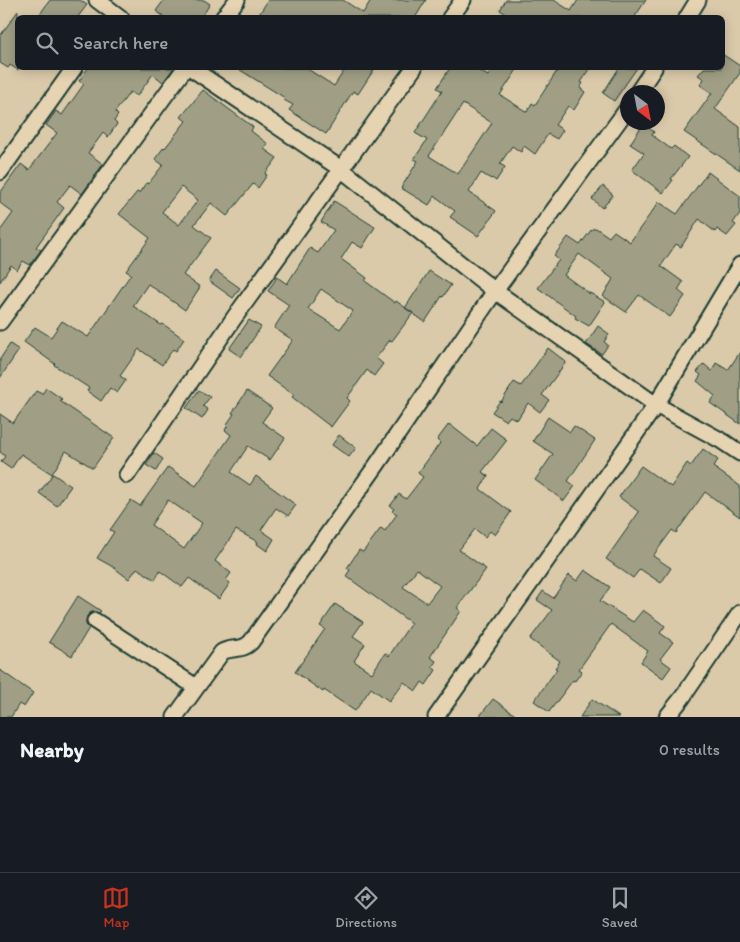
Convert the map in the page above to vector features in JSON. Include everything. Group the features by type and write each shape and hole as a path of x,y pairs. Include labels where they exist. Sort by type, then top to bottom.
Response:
{"street":[{"path":"97,0 113,15"},
{"path":"225,15 237,0"},
{"path":"452,15 463,0"},
{"path":"689,15 698,0"},
{"path":"0,172 73,70"},
{"path":"0,322 184,70"},
{"path":"195,70 341,168 496,291 656,405 740,453"},
{"path":"127,475 234,318 413,70"},
{"path":"643,85 653,70"},
{"path":"175,717 222,652 231,649 242,649 251,642 376,466 496,291 620,119"},
{"path":"436,717 522,598 656,405 740,265"},
{"path":"666,717 682,698 740,613"},
{"path":"95,621 196,687"}],"building":[{"path":"50,0 80,0 87,5 79,15 39,15"},
{"path":"164,0 204,0 210,4 203,15 162,15 156,11"},
{"path":"268,0 343,0 363,13 371,0 426,0 417,15 259,15"},
{"path":"506,0 554,0 571,11 578,0 646,0 636,15 508,15 500,10"},
{"path":"15,15 15,68 10,65 8,68 0,63 0,36"},
{"path":"725,56 740,66 740,73 715,109 740,127 740,170 684,132 712,93 700,85 704,79 698,75 702,70 725,70"},
{"path":"87,70 172,70 163,82 153,74 137,96 130,92 115,112 118,115 114,121 117,124 108,137 103,133 88,153 103,164 82,194 70,185 57,202 64,208 36,247 41,250 30,265 23,261 17,270 11,265 0,282 0,231 13,213 0,203 0,193 21,164 29,170 57,133 46,125 56,111 62,115 84,84 79,81"},
{"path":"240,70 309,70 334,86 345,70 374,70 358,94 353,91 326,134 289,110 293,105 284,100 285,98"},
{"path":"449,70 478,70 488,76 492,70 517,70 500,95 527,112 532,103 535,105 558,70 590,70 581,82 583,83 580,88 585,92 574,110 568,106 555,125 563,130 557,139 548,134 535,154 524,146 521,152 512,146 500,164 505,167 496,181 481,173 469,192 496,211 478,236 450,217 455,211 435,196 429,205 401,188 418,161 414,159 427,140 415,133 442,91 437,88","holes":["463,104 492,123 458,174 429,156"]},
{"path":"618,70 636,70 625,85 620,85 620,92 614,101 603,93"},
{"path":"203,90 253,127 251,131 268,144 264,149 277,158 265,174 267,175 258,188 253,184 227,216 211,203 194,225 211,238 183,275 200,287 185,310 148,284 133,306 184,339 176,351 173,349 162,365 139,349 120,376 126,380 117,393 110,388 101,401 87,391 89,388 24,342 35,327 51,337 62,321 88,337 131,274 126,271 150,238 119,214 137,192 139,193 146,183 148,184 163,165 155,159 186,121 181,117","holes":["181,187 198,200 179,225 162,212"]},
{"path":"639,130 651,130 654,132 652,135 671,149 674,146 688,157 663,193 632,170 644,153 630,144"},
{"path":"708,172 740,196 740,213 733,223 736,225 727,236 717,229 715,232 699,219 681,247 676,244 661,266 683,282 678,290 685,296 670,317 639,295 626,312 603,296 613,279 579,254 564,275 590,294 605,302 589,326 575,318 576,316 538,288 559,260 554,256 568,237 580,245 592,229 596,228 609,237 614,231 630,242 659,202 677,214"},
{"path":"603,186 613,195 602,208 592,199"},
{"path":"334,201 375,227 362,248 352,242 341,259 367,278 365,281 395,303 396,301 413,313 392,341 390,340 376,358 383,364 374,376 367,370 347,398 350,401 331,427 292,397 294,395 267,376 293,340 274,328 289,305 268,291 277,277 287,284 310,248 318,253 334,230 321,222","holes":["321,289 353,311 340,329 308,309"]},
{"path":"216,271 240,288 233,298 209,281"},
{"path":"429,271 451,285 425,322 405,308"},
{"path":"249,320 261,327 241,357 229,349"},
{"path":"598,326 609,334 604,342 608,345 602,354 586,344"},
{"path":"10,344 19,350 0,378 0,359"},
{"path":"548,348 566,362 542,395 549,400 540,412 528,403 517,420 510,416 506,421 492,412 514,382 521,386"},
{"path":"740,352 740,424 710,403 715,396 697,381 701,375 697,372 704,364 712,371 716,363 728,370"},
{"path":"46,388 62,399 60,401 114,438 93,468 66,451 52,474 21,454 11,469 1,462 5,456 0,452 0,414 13,423 36,391 42,394"},
{"path":"199,390 210,397 203,406 208,410 202,419 186,408"},
{"path":"247,391 272,408 262,422 285,438 270,460 248,446 231,472 250,485 256,476 296,505 288,516 276,508 261,530 274,539 267,551 257,544 258,542 236,530 215,561 231,573 226,580 230,583 219,599 189,578 182,587 160,571 155,580 137,568 129,579 97,558 114,532 110,530 131,500 140,506 168,467 196,486 231,435 225,430 234,414 232,413","holes":["168,500 202,523 184,549 151,525"]},
{"path":"548,417 570,432 574,426 595,440 568,481 575,486 564,501 535,480 553,454 533,441"},
{"path":"449,424 477,446 491,428 507,440 482,472 488,476 480,489 511,512 495,535 490,531 485,537 475,529 459,550 486,569 457,608 461,611 430,657 436,661 432,667 436,670 426,685 422,682 416,691 404,682 389,701 371,688 355,711 324,690 323,692 295,672 325,629 320,626 335,604 363,622 353,636 365,644 354,661 372,673 385,653 389,656 411,623 346,576 350,570 347,568 359,550 363,552 381,528 385,531 397,514 392,511 394,509 390,506 399,494 406,499 423,477 418,473 440,443 437,440","holes":["417,569 440,586 427,603 403,587"]},
{"path":"339,435 356,448 349,457 332,445"},
{"path":"703,449 718,460 713,467 740,486 740,517 705,492 676,533 672,530 653,556 671,568 661,583 640,569 633,578 606,559 639,512 619,497 641,466 671,487 687,463 691,466"},
{"path":"154,453 163,459 156,471 146,465"},
{"path":"53,474 71,486 57,506 39,493"},
{"path":"585,570 610,587 600,601 633,622 643,610 665,626 660,633 673,642 660,659 671,667 663,678 641,662 648,651 611,624 579,669 582,671 575,681 573,680 549,712 534,701 557,669 555,668 560,661 530,639 552,610 537,600 543,591 553,598 569,575 577,581"},
{"path":"78,596 101,611 99,613 91,612 87,616 86,625 89,628 72,656 49,642"},
{"path":"0,670 33,693 24,707 19,704 11,717 0,717"},
{"path":"493,699 518,717 479,717"},
{"path":"592,699 619,717 580,717"}]}
